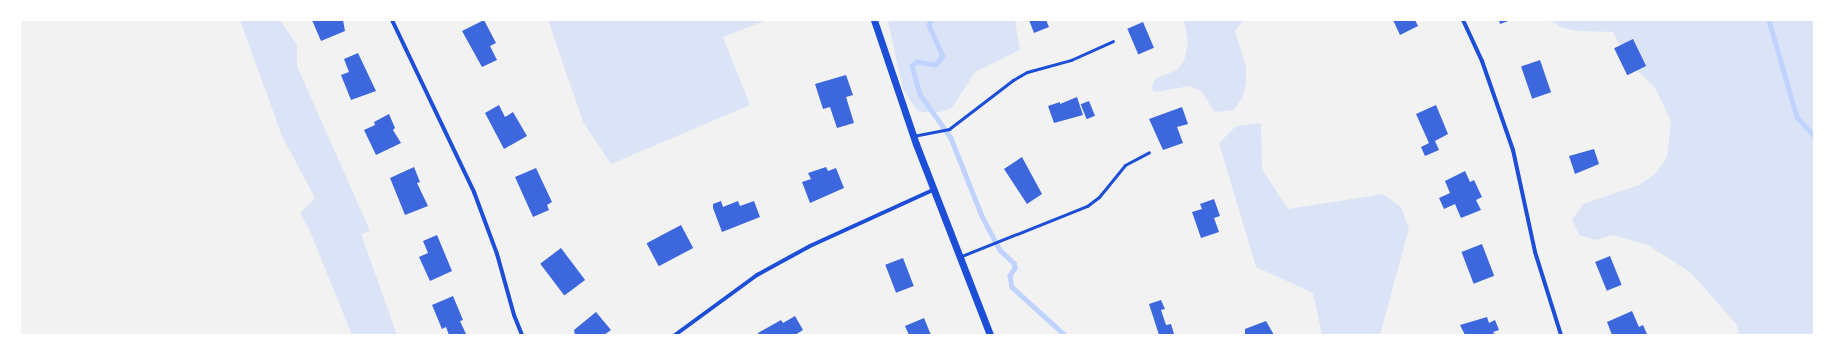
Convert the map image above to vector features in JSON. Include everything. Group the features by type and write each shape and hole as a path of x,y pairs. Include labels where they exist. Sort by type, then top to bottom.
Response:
{"street":[{"path":"392,20 474,192 497,254 514,315 522,335"},
{"path":"874,20 913,136 990,335"},
{"path":"1463,20 1482,61 1513,150 1534,252 1561,335"},
{"path":"675,335 757,274 810,246 933,190"}],"lane":[{"path":"913,136 949,129 1013,80 1027,72 1071,60 1113,41"},
{"path":"959,257 1087,206 1099,196 1125,165 1149,152"}],"shaded area":[{"path":"240,20 280,20 297,45 297,66 370,231 361,234 397,335 352,335 309,229 300,213 315,198 282,136"},
{"path":"548,20 767,20 723,37 750,105 611,164 583,122"},
{"path":"894,20 1015,20 1020,50 975,72 952,108 940,112 921,112 916,109 903,89 888,22"},
{"path":"1184,20 1244,20 1235,31 1246,67 1246,82 1243,96 1234,110 1215,112 1201,91 1190,86 1156,92 1151,89 1155,79 1177,70 1184,61 1188,43"},
{"path":"1550,20 1814,20 1814,335 1739,335 1737,325 1691,273 1648,245 1613,235 1595,240 1579,235 1572,220 1583,204 1639,185 1655,174 1667,157 1671,121 1654,86 1629,63 1613,32 1578,31 1562,28"},
{"path":"1261,123 1262,169 1288,209 1383,194 1401,207 1409,228 1380,335 1322,335 1313,293 1256,267 1219,143 1236,126"}],"building":[{"path":"312,20 343,20 345,31 321,41"},
{"path":"484,20 496,43 490,46 497,60 482,67 462,31"},
{"path":"1029,20 1046,20 1049,27 1034,33"},
{"path":"1393,20 1415,20 1418,26 1400,35"},
{"path":"1499,20 1511,20 1500,24"},
{"path":"1143,22 1154,48 1138,54 1127,29"},
{"path":"1633,39 1646,66 1627,75 1614,48"},
{"path":"358,53 376,91 351,100 341,75 349,72 344,59"},
{"path":"1540,60 1551,92 1532,99 1521,67"},
{"path":"846,75 853,95 846,97 854,123 837,128 830,107 823,109 815,84"},
{"path":"1077,97 1083,115 1054,123 1048,106 1060,102 1060,104"},
{"path":"1089,101 1095,116 1087,119 1081,104"},
{"path":"499,105 505,117 513,112 527,136 504,149 485,113"},
{"path":"1436,105 1448,134 1435,141 1439,150 1425,156 1421,147 1429,143 1416,114"},
{"path":"1182,107 1188,124 1177,127 1183,143 1163,150 1149,119"},
{"path":"389,114 395,128 393,130 401,143 376,155 364,130 375,125 374,122"},
{"path":"1594,149 1599,164 1575,174 1569,156"},
{"path":"1022,157 1042,194 1027,204 1004,169"},
{"path":"414,167 420,182 417,183 428,206 405,215 390,178"},
{"path":"826,167 828,171 836,168 844,188 810,203 802,182 811,179 808,173"},
{"path":"536,168 552,202 547,205 549,210 533,217 515,177"},
{"path":"1465,171 1470,182 1474,180 1482,197 1476,200 1481,210 1461,218 1455,204 1444,209 1439,198 1450,193 1445,181"},
{"path":"1214,199 1220,216 1214,218 1219,232 1201,238 1192,212 1202,209 1200,204"},
{"path":"721,201 723,207 738,201 740,206 754,201 760,217 722,232 713,208 713,204"},
{"path":"681,225 693,248 659,266 647,243"},
{"path":"437,235 452,271 430,281 419,257 428,253 423,241"},
{"path":"1482,244 1494,276 1474,284 1461,252"},
{"path":"561,248 585,280 564,296 540,264"},
{"path":"1610,256 1622,285 1607,291 1595,262"},
{"path":"903,258 914,286 896,293 885,265"},
{"path":"453,296 463,320 460,321 466,334 464,335 449,335 446,327 442,329 432,305"},
{"path":"1161,300 1165,309 1161,310 1166,325 1171,324 1174,334 1159,335 1149,304"},
{"path":"1632,311 1639,327 1643,325 1647,334 1612,335 1607,322"},
{"path":"596,312 611,330 604,335 575,335 574,330"},
{"path":"795,316 803,330 795,335 759,335 758,333 781,320 783,323"},
{"path":"1487,317 1489,323 1495,320 1499,330 1493,332 1495,335 1465,335 1460,325"},
{"path":"924,318 931,335 909,335 905,326"},
{"path":"1266,321 1274,335 1245,335 1245,329"}],"waterway":[{"path":"931,20 929,25 943,56 936,65 917,62 912,66 920,94 951,138 982,216 1000,250 1014,263 1015,268 1010,276 1012,287 1065,335"},
{"path":"1769,20 1797,117 1814,135"}]}
